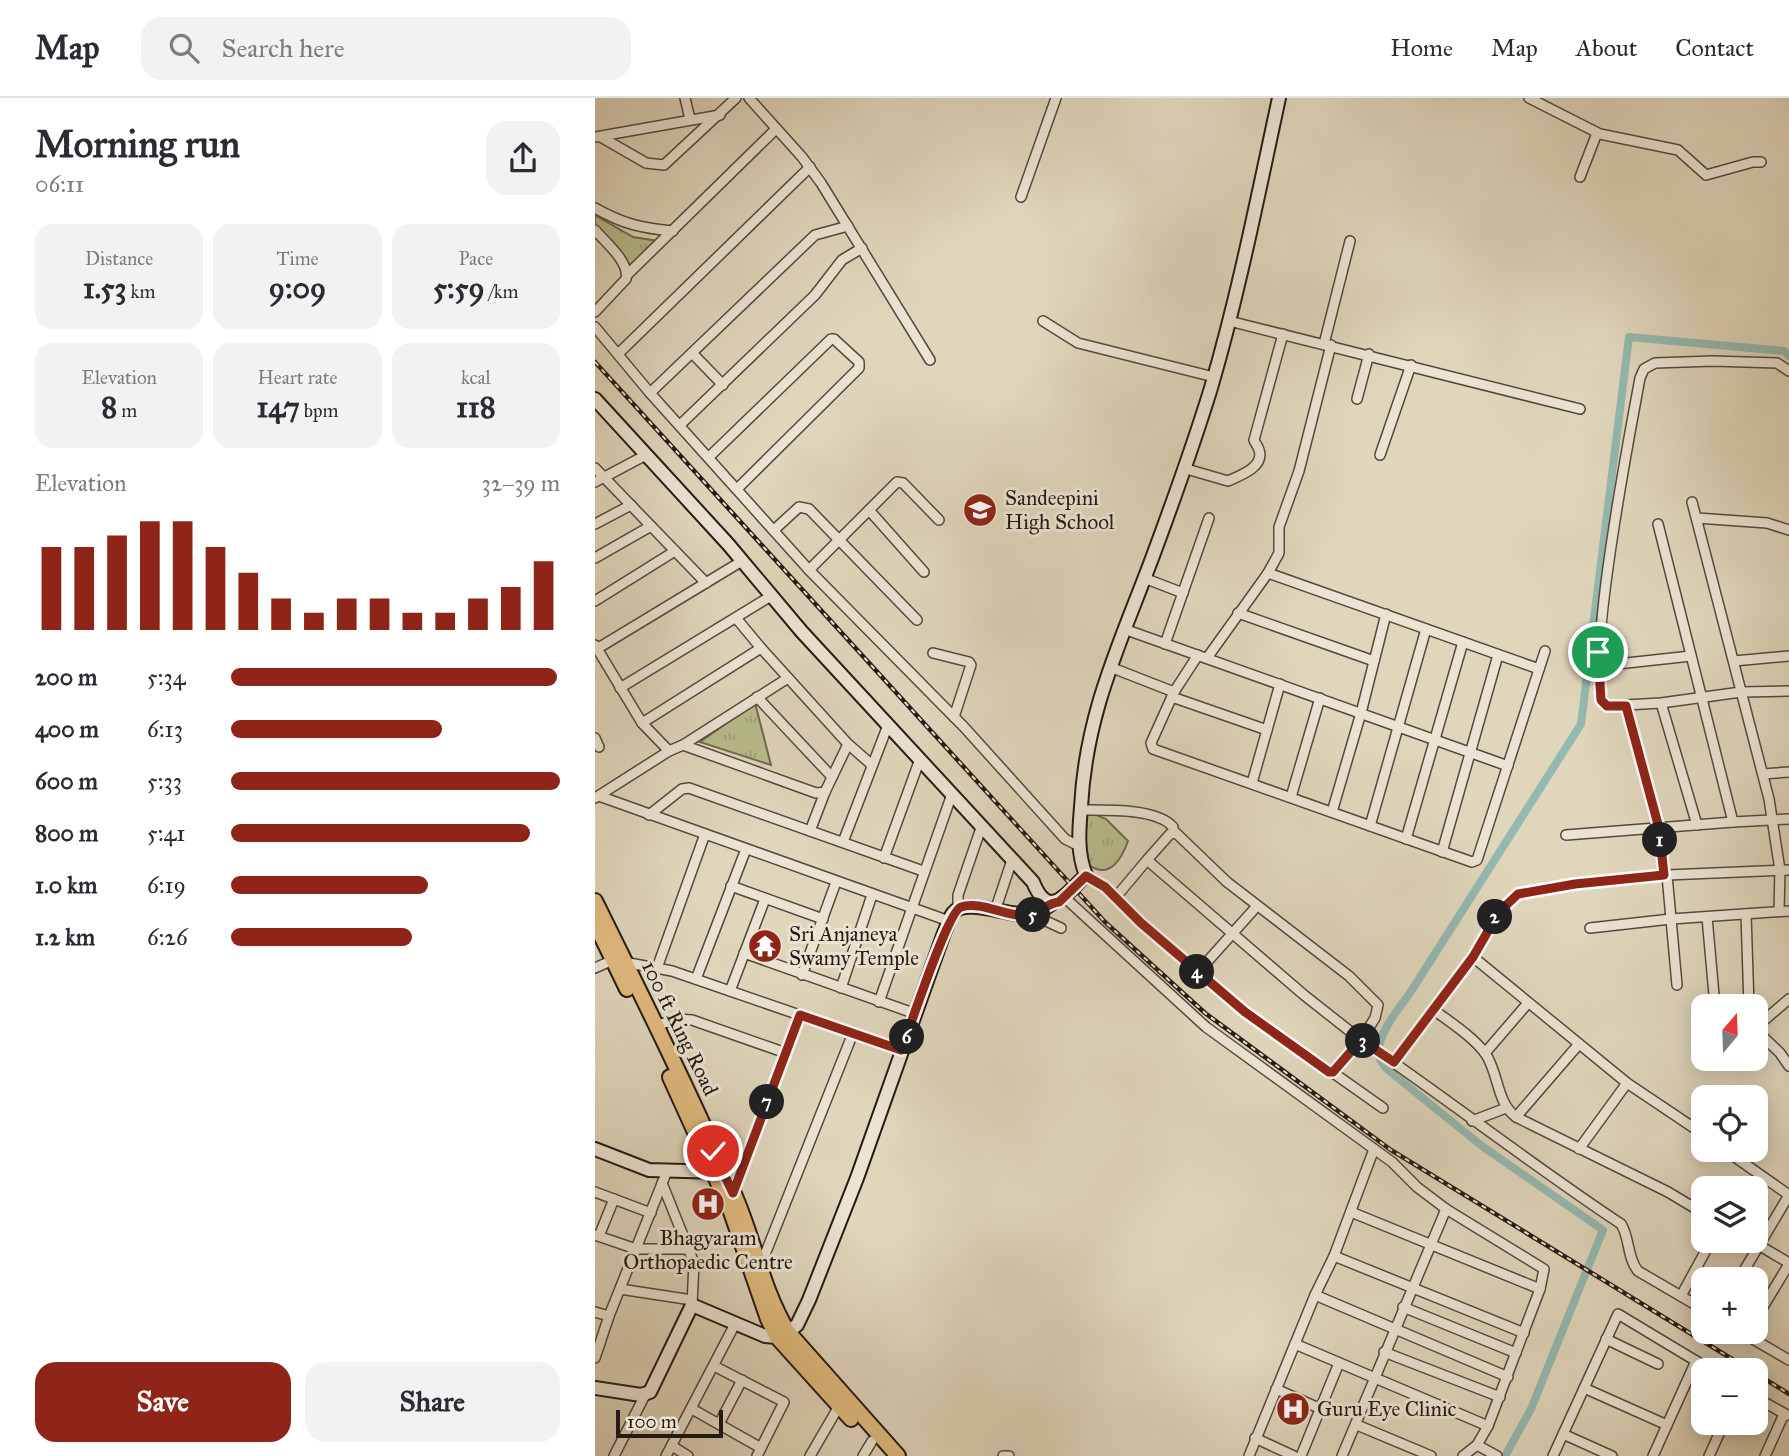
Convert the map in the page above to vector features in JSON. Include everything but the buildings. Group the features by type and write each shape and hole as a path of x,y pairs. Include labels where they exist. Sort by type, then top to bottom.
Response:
{"main road":[{"name":"100 ft Ring Road","path":"595,901 668,1072 718,1172 733,1193 750,1232 782,1334 839,1406 886,1456"},
{"name":"100 ft Ring Road","path":"595,923 655,1026 718,1172 768,1319 898,1456"}],"street":[{"path":"685,98 690,119"},
{"path":"598,137 646,163 659,167 668,163 736,98"},
{"path":"749,98 810,167 930,360"},
{"path":"1021,197 1056,98"},
{"path":"1279,98 1258,202 1214,377 1110,667 1089,739 1079,846 1086,876 1105,887 1245,1012 1383,1108"},
{"path":"1529,98 1597,133 1678,150 1706,175 1761,162"},
{"path":"598,137 720,115"},
{"path":"596,308 776,129"},
{"path":"1580,177 1597,133"},
{"path":"618,354 810,167"},
{"path":"595,208 624,223 641,228 673,231"},
{"path":"650,393 815,235 848,226"},
{"path":"595,230 625,266 628,274"},
{"path":"1350,241 1299,471 1279,527 1279,553 1268,573 1173,695 1151,746 1472,862 1476,860 1545,651"},
{"path":"680,425 815,295 842,260 862,248"},
{"path":"1043,321 1077,343 1214,377"},
{"path":"1229,321 1580,409"},
{"path":"595,327 650,393 809,570 954,717 1065,839 1079,846"},
{"path":"1183,467 1228,481 1256,465 1260,453 1254,440 1283,334"},
{"path":"709,457 831,339 859,362 859,368 737,489"},
{"path":"692,353 723,385"},
{"path":"1357,400 1369,354"},
{"path":"1789,371 1777,363 1713,361 1654,363 1644,369 1640,378 1603,603 1599,666 1603,703 1607,706 1661,703 1741,692 1789,691"},
{"path":"1380,456 1411,365"},
{"path":"596,402 1033,882 1039,897 1049,903 1059,900"},
{"path":"595,482 646,455"},
{"path":"595,468 706,583"},
{"path":"809,570 897,482 940,520"},
{"path":"1590,928 1784,911 1784,870 1763,774 1692,502"},
{"path":"595,524 631,505"},
{"path":"774,530 801,506 809,509 917,620"},
{"path":"869,510 924,572"},
{"path":"1697,518 1767,523 1789,530"},
{"path":"1165,644 1209,519"},
{"path":"1658,524 1733,822"},
{"path":"595,558 651,526"},
{"path":"595,601 675,551"},
{"path":"669,751 642,723 596,648 742,561"},
{"path":"1268,573 1539,669"},
{"path":"1144,578 1183,593"},
{"path":"620,688 771,596"},
{"path":"1238,613 1374,661"},
{"path":"1332,812 1386,614"},
{"path":"736,618 848,744 872,765"},
{"path":"1124,629 1507,766"},
{"path":"1370,826 1426,629"},
{"path":"1406,839 1463,642"},
{"path":"642,723 761,648"},
{"path":"933,653 969,662 971,665 954,717"},
{"path":"1442,852 1499,655"},
{"path":"1599,666 1691,656"},
{"path":"1734,661 1789,656"},
{"path":"1110,667 1173,695 1267,730"},
{"path":"597,797 788,678"},
{"path":"1252,783 1280,684"},
{"path":"757,697 832,777"},
{"path":"1291,797 1320,698"},
{"path":"1661,703 1696,825"},
{"path":"1626,706 1659,828 1677,985"},
{"path":"843,842 888,725"},
{"path":"810,831 848,744"},
{"path":"683,745 816,793 825,792"},
{"path":"884,858 920,759"},
{"path":"1763,774 1789,772"},
{"path":"649,815 682,789 689,788 923,871"},
{"path":"880,1002 923,871 952,794"},
{"path":"597,797 949,921"},
{"path":"1081,810 1144,814 1167,821 1173,831 1227,882 1349,976 1378,1005 1375,1018 1361,1040 1332,1072"},
{"path":"1566,835 1789,820"},
{"path":"958,909 958,895 981,828"},
{"path":"1116,897 1173,831"},
{"path":"657,968 705,834"},
{"path":"696,979 746,849"},
{"path":"995,911 1012,860"},
{"path":"1147,860 1304,995 1361,1040 1549,1177 1621,1224 1625,1230 1632,1263 1637,1271 1691,1302"},
{"path":"1394,1062 1473,957 1499,912 1524,891 1665,875 1784,870"},
{"path":"1033,915 1059,900 1086,876"},
{"path":"802,975 836,881"},
{"path":"731,887 823,919"},
{"path":"841,988 872,895"},
{"path":"730,991 765,899"},
{"path":"1059,900 1206,1027 1392,1162 1417,1187 1446,1209 1542,1268 1545,1273 1540,1289 1488,1426 1477,1445 1463,1456"},
{"path":"620,1289 692,1302 765,1336 782,1334 797,1325 840,1226 901,1050 954,911 972,906 1015,915 1033,915 1061,929"},
{"path":"1198,972 1257,906"},
{"path":"1745,914 1748,994"},
{"path":"1707,917 1714,994"},
{"path":"744,953 916,1014"},
{"path":"1473,957 1627,1083 1691,1126"},
{"path":"595,968 619,961 657,968 901,1050"},
{"path":"1768,1018 1789,999"},
{"path":"1485,1053 1528,1003"},
{"path":"1434,1010 1485,1053 1506,1108 1516,1117 1691,1206"},
{"path":"733,1193 800,1015"},
{"path":"655,1026 677,1019 692,1020 786,1052"},
{"path":"760,1267 852,1033"},
{"path":"1768,1042 1787,1060"},
{"path":"1516,1117 1579,1044"},
{"path":"1579,1149 1627,1083"},
{"path":"1472,1121 1506,1108"},
{"path":"595,1149 665,1177 718,1172"},
{"path":"1249,1456 1315,1295 1334,1256 1374,1149"},
{"path":"1742,1162 1789,1195 1768,1226"},
{"path":"595,1358 665,1177"},
{"path":"614,1456 645,1395 650,1392 661,1371 692,1302 694,1263 665,1177"},
{"path":"595,1192 651,1213"},
{"path":"614,1199 597,1236 636,1249 688,1249"},
{"path":"1342,1456 1446,1209"},
{"path":"1350,1212 1540,1289"},
{"path":"1768,1251 1789,1264 1768,1299"},
{"path":"1681,1296 1704,1253"},
{"path":"1334,1256 1524,1333"},
{"path":"1315,1295 1508,1377"},
{"path":"1403,1307 1517,1353"},
{"path":"595,1312 609,1316"},
{"path":"1553,1456 1618,1314 1691,1359"},
{"path":"666,1456 735,1324"},
{"path":"1606,1339 1658,1364"},
{"path":"1295,1344 1488,1426"},
{"path":"1763,1344 1789,1360"},
{"path":"1384,1352 1500,1396"},
{"path":"1301,1456 1339,1363"},
{"path":"692,1409 759,1452 784,1402 714,1366"},
{"path":"1653,1456 1691,1373"},
{"path":"719,1424 742,1380"},
{"path":"595,1388 645,1395"},
{"path":"1584,1388 1667,1425"},
{"path":"1276,1389 1321,1409"},
{"path":"1765,1456 1786,1415 1768,1405"},
{"path":"810,1456 839,1406"},
{"path":"1357,1425 1431,1456"},
{"path":"1563,1434 1612,1456"},
{"path":"1709,1456 1719,1435"},
{"path":"1255,1438 1294,1456"},
{"path":"863,1456 872,1441"},
{"path":"1477,1445 1495,1455"},
{"path":"672,1446 688,1456"},
{"path":"1003,1456 1009,1456"}],"green space":[{"path":"595,215 633,237 665,242 635,273 595,229"},
{"path":"755,703 771,765 700,742"},
{"path":"1087,811 1106,819 1128,841 1119,860 1103,870 1089,865 1084,832"}],"waterway":[{"path":"1505,1456 1531,1409 1603,1230 1482,1146 1388,1070 1379,1055 1381,1039 1581,724 1629,337 1784,351 1789,356"}],"railway":[{"path":"595,362 1105,922 1205,1013 1391,1150 1730,1358"},
{"path":"1768,1381 1789,1394"}],"place":[{"name":"Sandeepini High School","path":"980,510"},
{"name":"Sri Anjaneya Swamy Temple","path":"765,946"},
{"name":"Bhagyaram Orthopaedic Centre","path":"708,1204"},
{"name":"Guru Eye Clinic","path":"1293,1409"}],"route":[{"path":"713,1151 733,1193 800,1015 901,1050 954,911 972,906 1015,915 1033,915 1054,902 1059,902 1086,876 1105,887 1141,923 1245,1012 1329,1072 1333,1072 1361,1040 1394,1062 1473,957 1499,912 1518,894 1575,884 1664,875 1659,828 1626,706 1607,706 1601,700 1598,652"}]}
